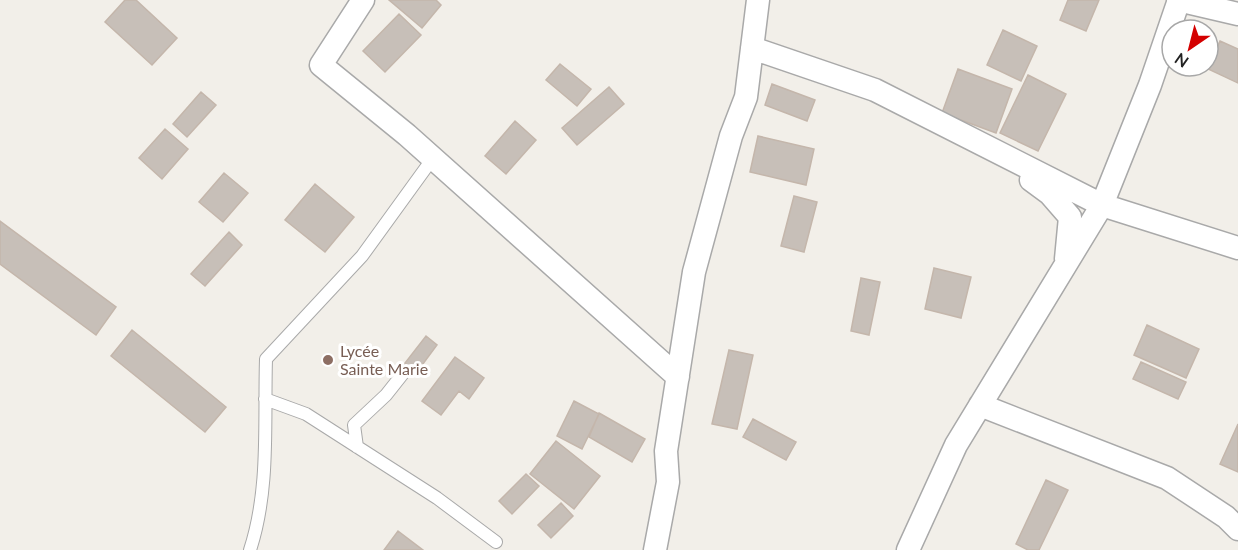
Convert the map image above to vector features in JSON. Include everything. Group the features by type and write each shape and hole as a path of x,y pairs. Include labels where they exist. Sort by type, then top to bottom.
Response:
{"street":[{"path":"363,0 321,65 433,158 678,377"},
{"path":"655,550 668,482 666,451 694,272 731,136 746,97 758,0"},
{"path":"908,550 956,445 1102,205 1150,85 1178,0 1238,14"},
{"path":"752,48 875,90 1102,205 1238,248"},
{"path":"987,147 1050,194 1070,217 1065,267"},
{"path":"980,405 1167,478 1226,517 1238,529"}],"lane":[{"path":"250,550 259,524 266,446 266,359 362,256 433,158"},
{"path":"357,447 354,424 386,395 405,371"},
{"path":"265,399 306,414 437,498 496,542"}],"building":[{"path":"125,0 136,0 177,38 152,65 105,22"},
{"path":"389,0 436,0 441,5 422,28"},
{"path":"1068,0 1099,0 1086,31 1060,20"},
{"path":"399,14 421,35 385,72 363,51"},
{"path":"1003,30 1037,46 1021,81 987,65"},
{"path":"1220,41 1238,49 1238,83 1220,75"},
{"path":"560,64 591,89 577,106 546,80"},
{"path":"958,69 1012,89 996,133 942,113"},
{"path":"1028,75 1066,94 1038,151 1000,133"},
{"path":"772,84 815,100 807,121 765,105"},
{"path":"609,87 624,104 577,145 562,128"},
{"path":"201,92 216,105 187,137 173,124"},
{"path":"515,121 536,140 506,174 485,156"},
{"path":"165,129 188,149 162,179 139,158"},
{"path":"758,136 814,149 806,185 750,172"},
{"path":"224,173 248,193 223,222 199,202"},
{"path":"315,184 354,217 325,252 285,220"},
{"path":"794,196 817,202 804,252 781,246"},
{"path":"0,221 116,307 96,335 0,264"},
{"path":"229,232 242,245 205,286 191,274"},
{"path":"934,268 971,277 961,318 925,309"},
{"path":"861,278 880,282 869,335 851,331"},
{"path":"1147,325 1199,349 1186,378 1134,355"},
{"path":"132,330 226,407 205,432 111,356"},
{"path":"426,336 437,345 417,372 405,363"},
{"path":"729,350 753,355 737,429 712,424"},
{"path":"455,357 484,378 469,399 459,391 441,415 422,401"},
{"path":"1141,362 1186,382 1178,399 1133,379"},
{"path":"574,401 599,414 582,449 557,436"},
{"path":"599,413 645,439 632,462 589,437"},
{"path":"753,419 796,442 786,460 743,437"},
{"path":"1238,424 1238,472 1220,464"},
{"path":"556,441 600,476 574,509 530,474"},
{"path":"526,474 539,486 512,514 499,501"},
{"path":"1046,480 1068,490 1039,550 1028,550 1016,544"},
{"path":"561,503 573,516 551,538 538,525"},
{"path":"398,531 423,550 384,550"}],"place":[{"name":"Lycée Sainte Marie","path":"328,360"}]}
